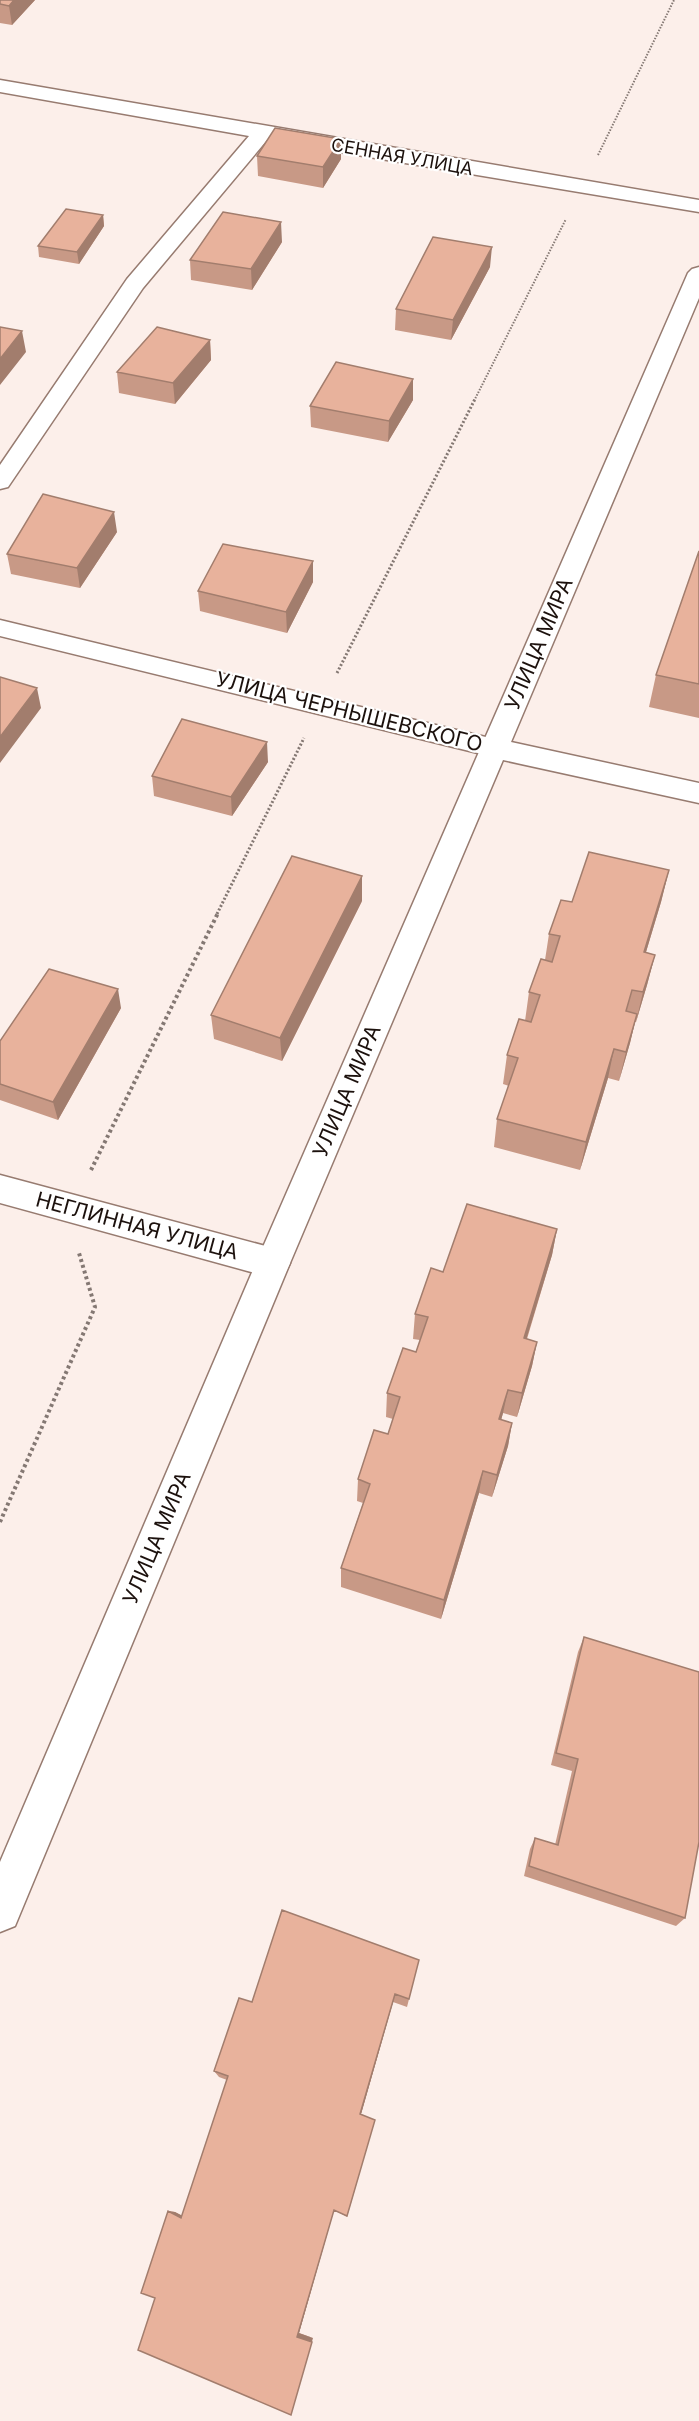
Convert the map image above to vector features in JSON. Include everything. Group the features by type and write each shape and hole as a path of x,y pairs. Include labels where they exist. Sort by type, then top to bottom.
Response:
{"street":[{"name":"СЕННАЯ УЛИЦА","path":"0,86 582,188 699,206"},
{"path":"0,482 135,284 262,133"},
{"name":"УЛИЦА МИРА","path":"0,1911 273,1263 699,273"},
{"name":"УЛИЦА ЧЕРНЫШЕВСКОГО","path":"0,628 494,747 699,793"},
{"name":"НЕГЛИННАЯ УЛИЦА","path":"0,1189 273,1263"}],"path":[{"path":"0,1522 95,1308 76,1244 72,1208 674,0"}],"building":[{"path":"0,0 14,0 9,6 0,4"},
{"path":"275,128 341,139 323,167 257,156"},
{"path":"66,209 103,215 77,252 38,246"},
{"path":"223,212 281,222 251,269 190,260"},
{"path":"433,237 492,247 453,320 396,309"},
{"path":"0,327 22,331 0,359"},
{"path":"157,327 210,340 173,383 117,372"},
{"path":"336,362 413,379 389,421 310,406"},
{"path":"43,494 114,512 77,568 7,554"},
{"path":"223,544 313,561 286,612 198,591"},
{"path":"699,551 699,684 656,675"},
{"path":"0,677 37,688 0,737"},
{"path":"182,719 267,742 231,797 152,776"},
{"path":"589,852 669,870 644,952 655,955 643,992 632,990 626,1011 637,1014 626,1052 614,1049 586,1142 497,1119 518,1058 507,1055 519,1019 531,1022 540,995 529,992 541,959 552,962 560,936 549,934 561,900 572,902"},
{"path":"292,856 362,876 280,1038 211,1015"},
{"path":"49,969 118,989 53,1102 0,1084 0,1041"},
{"path":"467,1204 557,1229 524,1338 537,1342 522,1393 508,1390 499,1419 512,1423 497,1475 483,1471 444,1600 341,1568 370,1484 358,1479 374,1430 388,1434 400,1397 387,1393 403,1348 416,1352 428,1317 415,1314 431,1268 443,1272"},
{"path":"584,1637 699,1672 699,1842 685,1918 529,1866 535,1838 558,1845 578,1759 556,1753"},
{"path":"282,1910 419,1960 409,1999 395,1994 360,2114 375,2120 347,2216 334,2210 297,2337 312,2342 291,2415 138,2350 155,2298 141,2293 168,2211 181,2218 228,2076 214,2071 239,1998 252,2002"}]}
